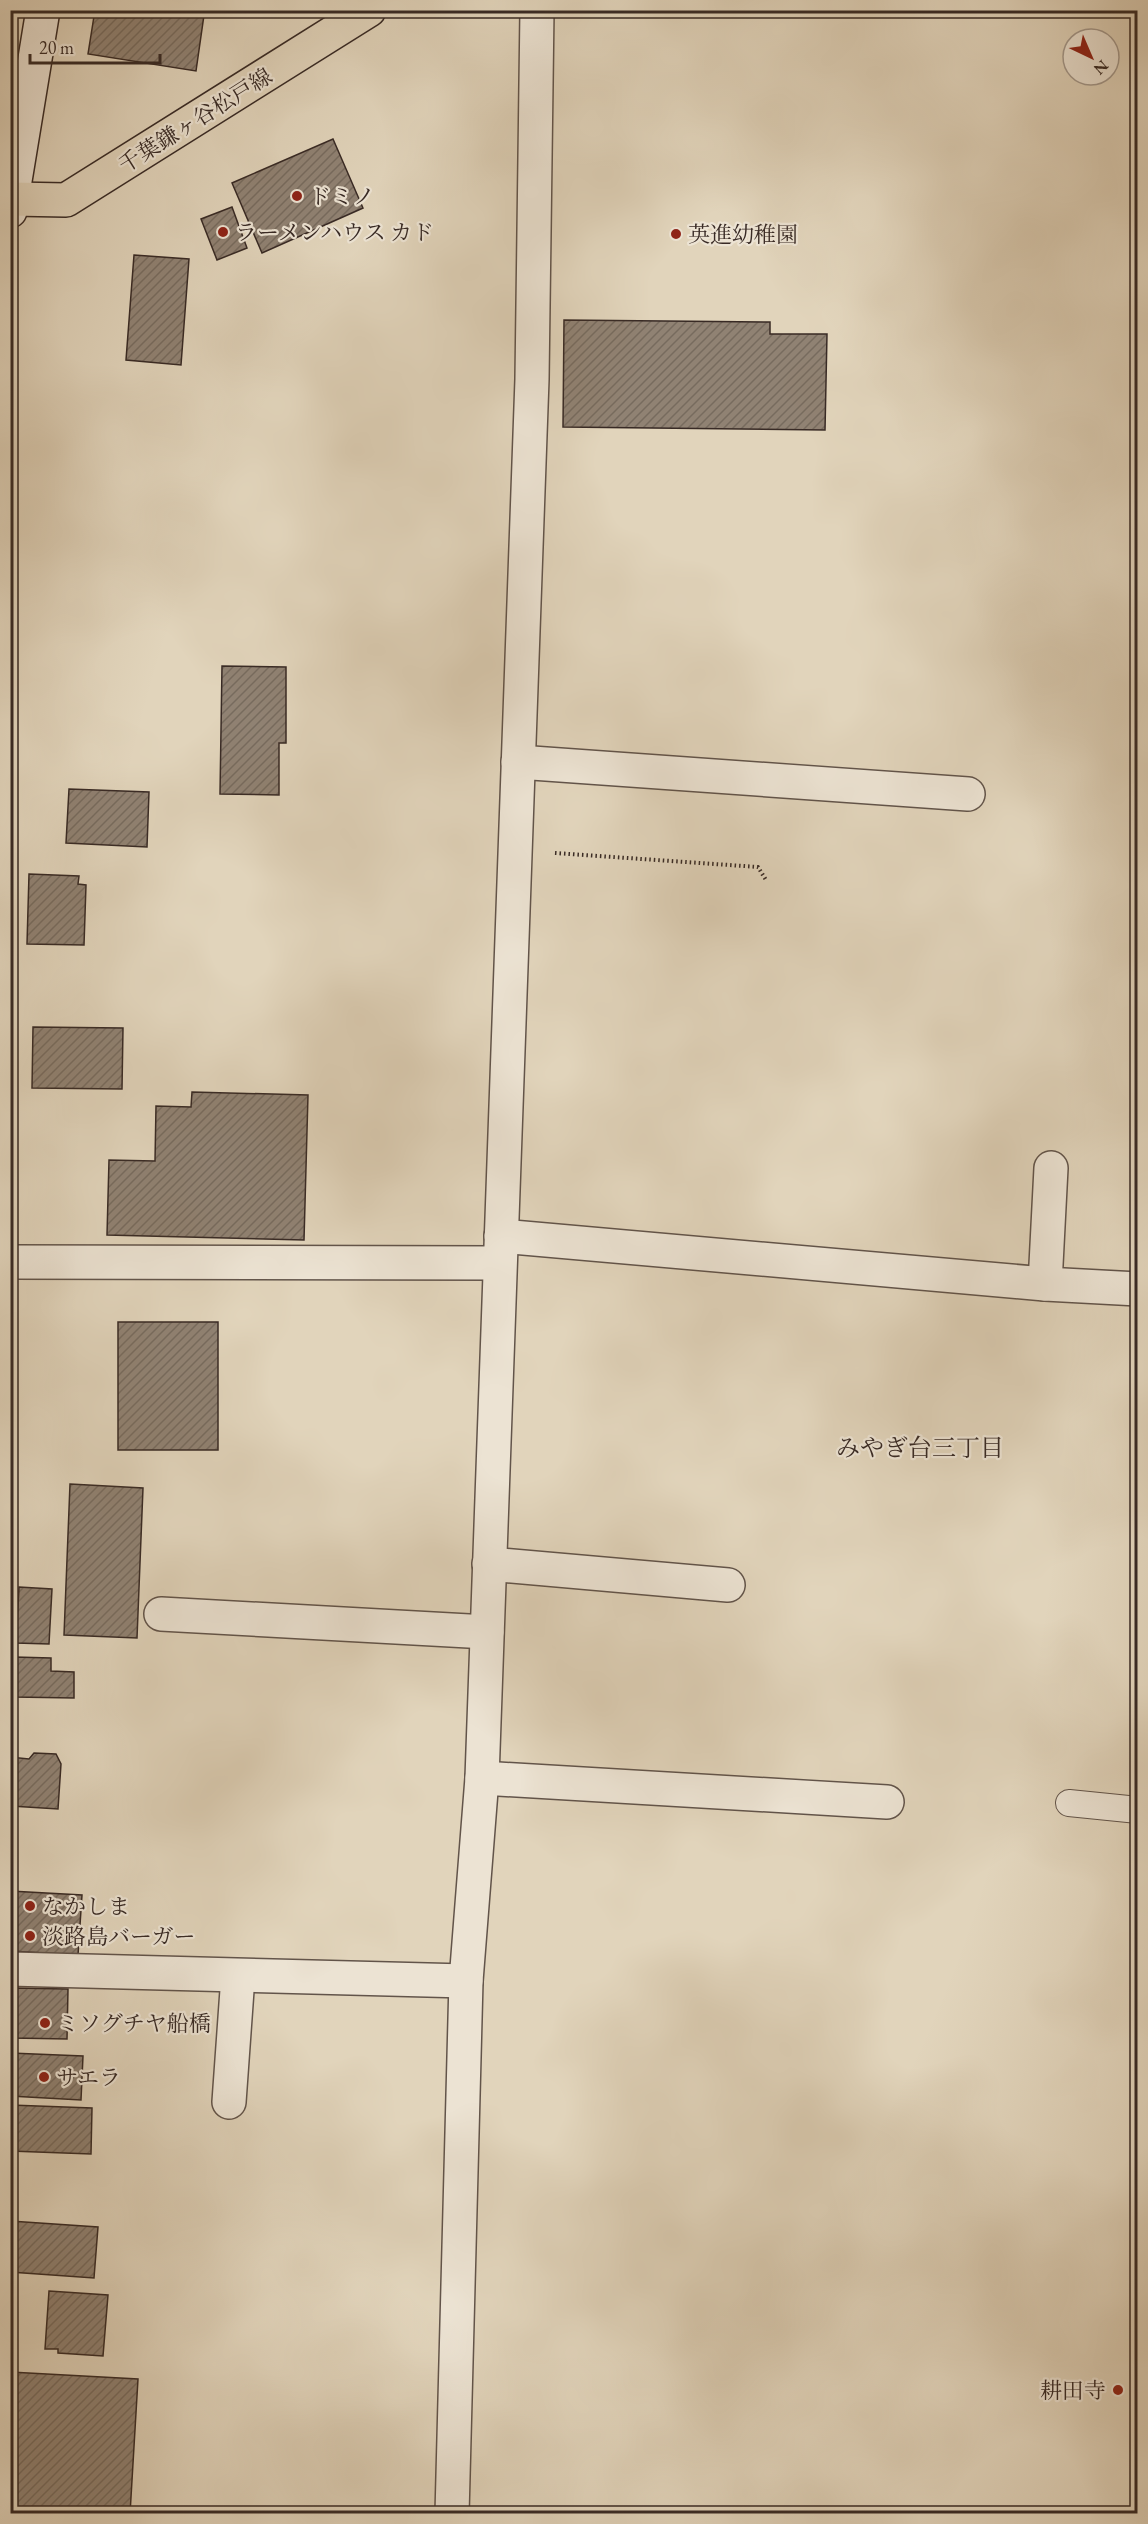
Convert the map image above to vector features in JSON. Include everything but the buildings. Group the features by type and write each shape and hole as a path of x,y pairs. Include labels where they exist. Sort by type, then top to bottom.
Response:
{"main road":[{"name":"千葉鎌ヶ谷松戸線","path":"11,205 66,201 369,10"}],"street":[{"path":"11,205 43,10"},
{"path":"452,2514 466,1981 482,1778 532,379 537,10"},
{"path":"518,762 968,794"},
{"path":"1045,1284 1050,1168"},
{"path":"10,1262 500,1250 1137,1289"},
{"path":"489,1564 728,1585"},
{"path":"162,1614 487,1632"},
{"path":"482,1778 887,1802"},
{"path":"10,1969 466,1981"},
{"path":"229,2102 237,1976"}],"lane":[{"path":"1069,1803 1137,1810"}],"path":[{"path":"514,851 758,867 766,880"}],"place":[{"name":"ドミノ","path":"297,196"},
{"name":"ラーメンハウス カド","path":"223,232"},
{"name":"英進幼稚園","path":"676,234"},
{"name":"なかしま","path":"30,1906"},
{"name":"淡路島バーガー","path":"30,1936"},
{"name":"ミソグチヤ船橋","path":"45,2023"},
{"name":"サエラ","path":"44,2077"},
{"name":"耕田寺","path":"1118,2390"}],"district":[{"name":"みやぎ台三丁目","path":"920,1448"}]}
